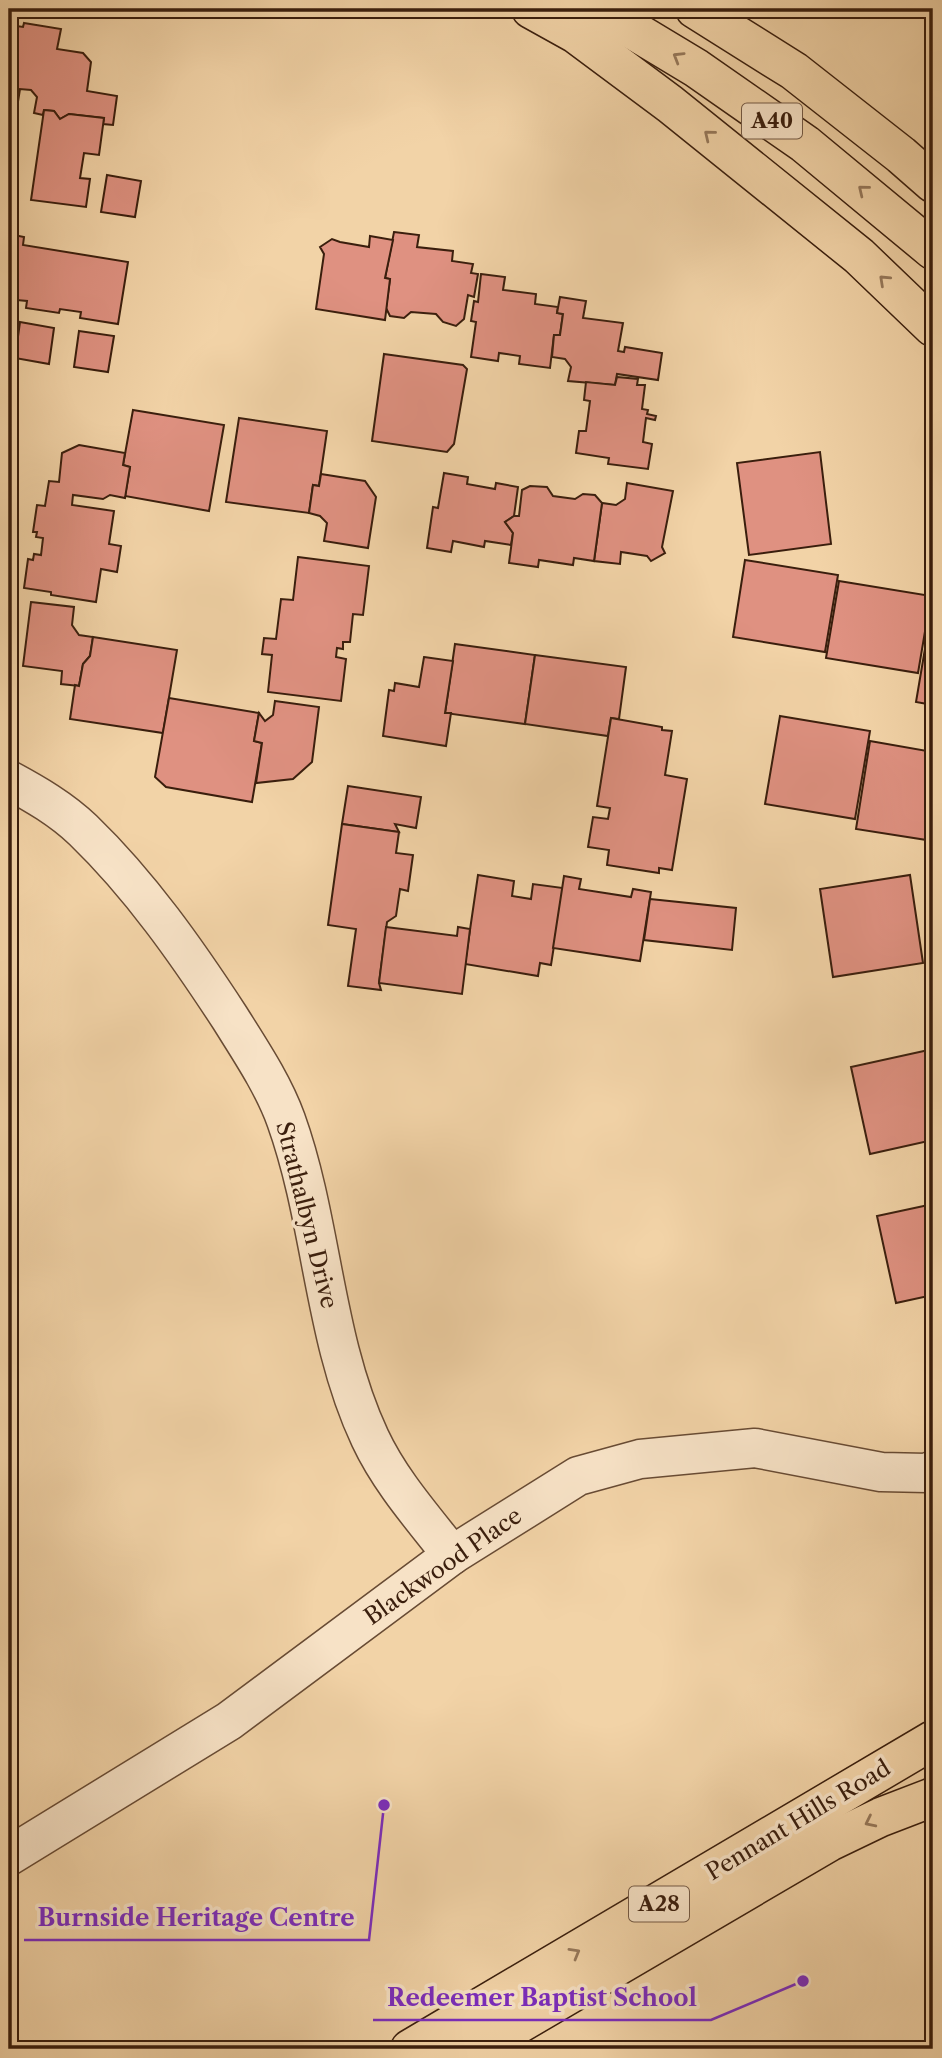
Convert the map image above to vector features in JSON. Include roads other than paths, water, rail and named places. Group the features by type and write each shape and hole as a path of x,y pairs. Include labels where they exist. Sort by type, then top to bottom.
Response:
{"highway":[{"path":"531,9 576,34 670,104 859,256 933,327"},
{"name":"A40","path":"598,9 696,68 805,144 933,250"},
{"name":"A40","path":"695,9 794,71 933,183"},
{"path":"794,71 913,142 933,157"},
{"name":"Pennant Hills Road","path":"410,2049 933,1740"},
{"name":"Pennant Hills Road","path":"476,2049 829,1842 880,1817 933,1797"}],"street":[{"name":"Strathalbyn Drive","path":"9,780 46,800 82,829 125,874 181,946 255,1057 285,1119 314,1229 342,1358 356,1405 370,1439 391,1475 452,1555"},
{"name":"Blackwood Place","path":"9,1856 229,1721 452,1555 578,1476 640,1459 755,1448 881,1472 927,1473 933,1470"}],"place":[{"name":"Burnside Heritage Centre","path":"384,1805"},
{"name":"Redeemer Baptist School","path":"803,1981"}]}
